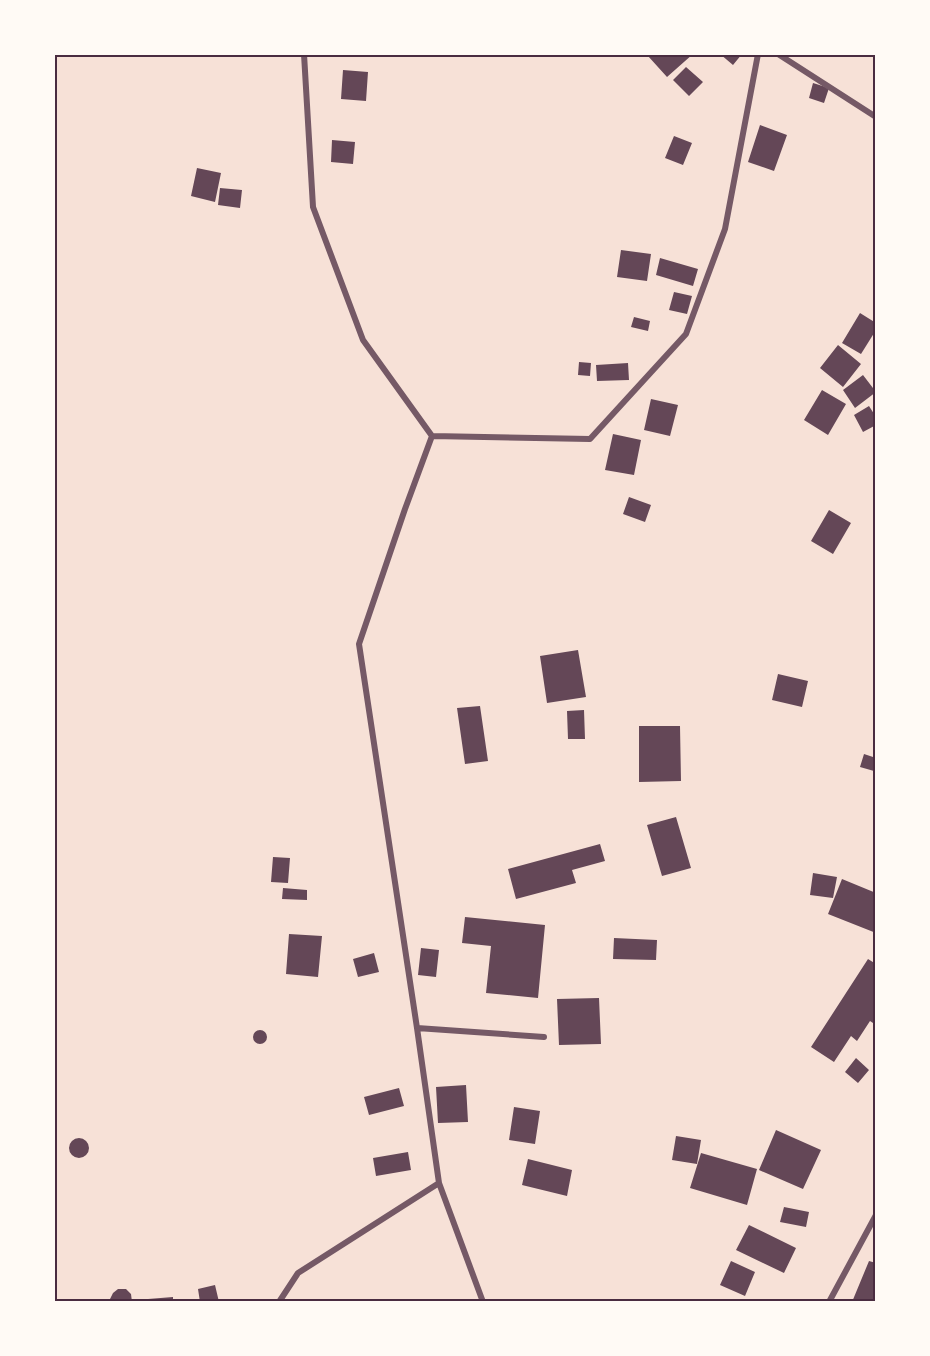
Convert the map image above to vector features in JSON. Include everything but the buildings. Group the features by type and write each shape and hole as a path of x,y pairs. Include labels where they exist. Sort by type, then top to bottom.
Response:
{"street":[{"path":"304,54 313,207 363,340 432,436"},
{"path":"432,436 590,439 686,333 725,229 758,54"},
{"path":"778,54 876,117"},
{"path":"432,436 359,644 439,1183 483,1302"},
{"path":"417,1028 544,1037"},
{"path":"279,1302 298,1273 439,1183"},
{"path":"829,1302 876,1215"}]}
